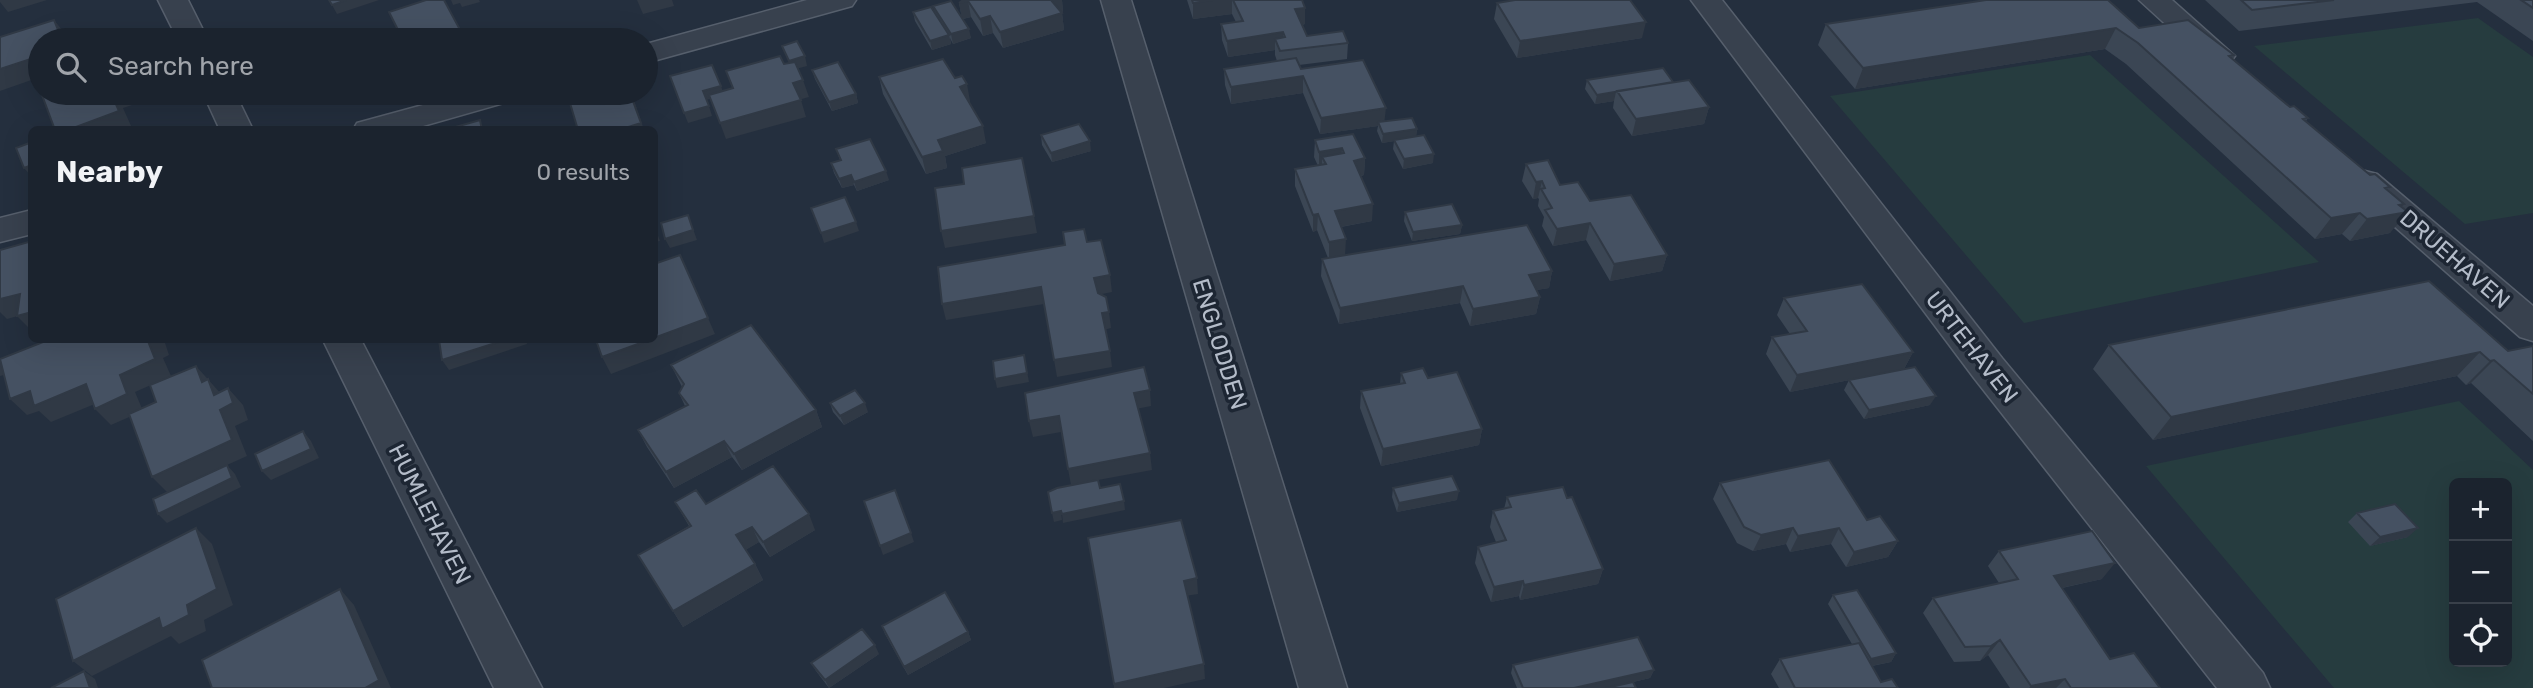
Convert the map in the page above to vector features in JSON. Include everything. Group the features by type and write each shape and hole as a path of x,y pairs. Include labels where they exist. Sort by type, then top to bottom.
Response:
{"street":[{"path":"173,0 186,28"},
{"path":"658,50 772,9 841,0"},
{"name":"ENGLODDEN","path":"1116,0 1323,688"},
{"name":"URTEHAVEN","path":"1706,0 1988,368 2246,688"},
{"path":"2154,0 2247,80"},
{"path":"225,105 235,126"},
{"path":"383,126 460,105"},
{"name":"DRUEHAVEN","path":"2340,160 2533,327"},
{"path":"0,230 28,223"},
{"name":"HUMLEHAVEN","path":"344,343 518,688"}],"green space":[{"path":"2478,18 2533,57 2533,213 2465,224 2254,46"},
{"path":"2090,55 2319,262 2024,323 1830,96"},
{"path":"2459,401 2533,470 2533,688 2334,688 2146,466"}],"building":[{"path":"329,0 346,0 332,5"},
{"path":"426,0 444,0 459,28 397,28 389,12"},
{"path":"963,0 1051,0 1062,13 1000,32 990,16 980,19 968,1 959,3"},
{"path":"1192,0 1213,0 1193,3"},
{"path":"1233,0 1302,0 1305,8 1295,9 1307,36 1343,31 1348,43 1280,51 1275,39 1285,37 1283,32 1227,41 1221,24 1243,21"},
{"path":"1515,0 1630,0 1646,22 1520,41 1497,3"},
{"path":"1986,0 2108,0 2139,28 2188,20 2234,55 2229,56 2290,107 2294,106 2308,118 2303,119 2370,175 2375,174 2390,187 2385,188 2404,204 2399,205 2408,212 2367,219 2360,213 2331,218 2138,43 2116,28 1863,68 1826,24"},
{"path":"2241,0 2334,0 2252,10"},
{"path":"2521,0 2533,0 2533,8"},
{"path":"951,1 969,29 951,34 933,6"},
{"path":"931,7 949,35 930,41 913,12"},
{"path":"54,20 57,28 29,28"},
{"path":"28,28 28,60 0,69 0,37"},
{"path":"797,41 805,56 789,61 782,46"},
{"path":"780,56 784,64 795,62 803,80 793,83 801,100 720,123 709,95 733,88 726,71"},
{"path":"1296,58 1301,69 1363,60 1386,108 1321,118 1303,76 1231,87 1224,69"},
{"path":"943,59 955,78 962,76 967,84 960,87 983,126 938,140 943,151 922,157 879,77"},
{"path":"838,62 856,94 829,102 812,70"},
{"path":"712,65 721,86 703,91 709,106 684,113 670,76"},
{"path":"1663,68 1673,82 1597,95 1587,80"},
{"path":"1689,80 1709,107 1636,119 1617,91"},
{"path":"46,105 116,105 119,111 79,126 54,126"},
{"path":"571,105 634,105 641,123 632,126 577,126"},
{"path":"1412,118 1417,129 1383,134 1378,122"},
{"path":"480,120 481,126 459,126"},
{"path":"1079,124 1090,141 1051,153 1041,135"},
{"path":"1353,134 1365,158 1354,161 1373,204 1335,211 1346,239 1329,242 1318,214 1313,215 1295,169 1326,164 1322,157 1344,153 1342,148 1319,152 1315,140"},
{"path":"1424,135 1434,154 1404,159 1394,140"},
{"path":"870,139 886,171 854,182 851,175 839,179 831,163 841,160 836,149"},
{"path":"28,144 28,166 24,168 16,148"},
{"path":"1022,158 1034,216 941,231 935,188 964,184 962,168"},
{"path":"1548,160 1560,185 1578,182 1590,201 1631,195 1667,255 1614,264 1590,223 1557,229 1545,210 1552,208 1541,189 1545,188 1542,181 1536,182 1526,164"},
{"path":"845,197 856,222 821,233 811,208"},
{"path":"1452,204 1462,225 1413,232 1405,212"},
{"path":"688,215 693,230 665,239 661,223"},
{"path":"1527,225 1552,271 1529,275 1540,297 1473,309 1463,286 1340,308 1322,259"},
{"path":"1084,229 1087,242 1101,240 1110,275 1094,278 1098,293 1106,297 1109,312 1102,313 1110,351 1054,360 1041,287 942,304 938,267 1065,245 1063,232"},
{"path":"28,242 28,313 17,316 20,294 0,299 0,250"},
{"path":"680,255 708,318 658,337 658,263"},
{"path":"2429,281 2508,351 2533,346 2533,394 2494,360 2490,361 2480,352 2171,417 2109,345"},
{"path":"1862,284 1913,352 1797,375 1772,337 1807,331 1784,298"},
{"path":"751,325 816,410 734,454 724,441 666,472 638,430 688,405 679,393 684,384 671,365"},
{"path":"40,343 149,343 155,359 120,375 127,394 95,409 86,384 34,406 30,391 10,399 0,359"},
{"path":"439,343 496,343 442,360"},
{"path":"597,343 641,343 602,357"},
{"path":"1024,355 1027,373 995,379 993,361"},
{"path":"196,366 202,382 208,379 214,395 228,388 233,403 220,410 232,440 152,477 129,414 156,402 150,385"},
{"path":"1144,367 1150,390 1134,393 1150,453 1068,469 1059,416 1029,421 1025,393"},
{"path":"1915,367 1936,396 1869,410 1849,380"},
{"path":"1423,368 1428,378 1457,372 1482,429 1383,449 1361,391 1405,383 1401,373"},
{"path":"855,390 865,403 840,416 830,403"},
{"path":"303,431 311,449 262,471 255,454"},
{"path":"1829,460 1867,520 1880,516 1898,541 1854,552 1839,528 1798,536 1793,528 1761,535 1744,527 1720,483"},
{"path":"227,465 232,478 158,514 153,499"},
{"path":"773,466 809,514 763,542 752,527 736,535 755,564 673,611 638,555 691,526 675,502 696,490 706,504"},
{"path":"1452,476 1459,491 1399,503 1393,488"},
{"path":"1098,480 1100,488 1120,484 1124,501 1062,514 1061,511 1052,513 1048,492"},
{"path":"1563,487 1567,498 1572,497 1603,569 1524,585 1523,581 1494,587 1478,547 1506,540 1493,511 1511,507 1507,497"},
{"path":"895,490 911,533 880,546 864,501"},
{"path":"2395,504 2418,528 2380,537 2357,513"},
{"path":"1181,520 1197,578 1184,581 1204,664 1114,684 1088,538"},
{"path":"196,528 217,589 187,605 189,615 162,629 159,618 73,661 56,599"},
{"path":"2092,531 2115,563 2054,576 2110,659 2134,653 2160,688 2071,688 2065,679 2031,686 2000,640 1991,646 1965,647 1933,598 2018,579 1999,551"},
{"path":"340,589 379,680 365,688 212,688 202,660"},
{"path":"1857,590 1896,653 1871,659 1833,595"},
{"path":"945,592 968,632 904,667 882,626"},
{"path":"862,629 875,645 825,680 811,663"},
{"path":"1638,637 1654,670 1574,688 1523,688 1513,665"},
{"path":"1859,643 1881,682 1892,679 1898,688 1795,688 1780,659"},
{"path":"84,671 90,688 51,688"},
{"path":"1633,682 1636,688 1606,688"}]}
